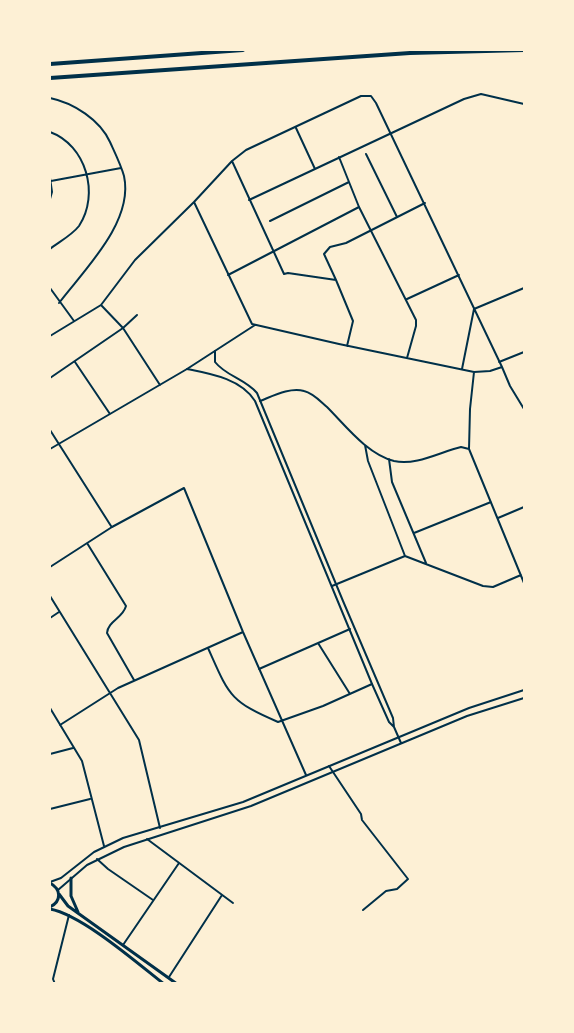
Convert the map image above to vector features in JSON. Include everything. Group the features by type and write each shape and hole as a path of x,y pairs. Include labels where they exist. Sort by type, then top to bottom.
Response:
{"highway":[{"path":"50,64 243,50"},
{"path":"50,78 410,53 525,50"}],"main road":[{"path":"71,878 71,896 78,913"},
{"path":"50,882 68,906 177,984"},
{"path":"58,892 57,902 50,908 69,915 107,940 164,984"}],"street":[{"path":"249,200 464,99 481,94 525,104"},
{"path":"50,336 101,305 135,260 232,161 246,150 361,96 371,96 391,132 510,386 525,409"},
{"path":"50,98 60,100 93,119 107,135 124,178 124,199 117,223 106,244 59,303"},
{"path":"296,127 315,169"},
{"path":"50,132 62,137 75,150 90,183 86,214 77,228 50,249"},
{"path":"366,154 397,217"},
{"path":"339,157 359,207 407,298 416,320 407,358"},
{"path":"232,161 284,274 336,280"},
{"path":"50,199 52,192 50,180 121,168"},
{"path":"270,221 349,182"},
{"path":"194,202 252,324 474,372 490,371 502,367"},
{"path":"347,346 353,321 324,254 330,247 346,243 372,231 425,203"},
{"path":"228,275 359,207"},
{"path":"407,298 459,275"},
{"path":"50,288 74,321"},
{"path":"474,309 525,288"},
{"path":"101,305 123,328 160,385"},
{"path":"462,369 474,309"},
{"path":"50,378 123,328 137,315"},
{"path":"50,449 187,369 256,325"},
{"path":"215,351 215,362 222,371 249,384 257,393 372,684 401,743"},
{"path":"499,362 525,351"},
{"path":"75,362 110,414"},
{"path":"187,369 239,384 249,391 255,401 393,718 394,728"},
{"path":"474,372 469,449 525,583"},
{"path":"260,401 293,390 305,391 317,398 365,445 380,456 396,461 411,462 461,447 469,449"},
{"path":"50,430 112,527"},
{"path":"365,445 368,461 405,556"},
{"path":"389,459 392,482 426,564"},
{"path":"50,567 112,527 184,488 243,632 306,776"},
{"path":"414,533 491,502"},
{"path":"498,518 525,507"},
{"path":"87,543 126,605 125,611 108,627 106,633 134,680"},
{"path":"334,585 405,556 483,586 493,587 521,575"},
{"path":"50,596 139,740 160,828"},
{"path":"50,618 59,612"},
{"path":"259,669 350,628"},
{"path":"60,726 134,680 243,632"},
{"path":"318,643 350,694"},
{"path":"208,648 226,687 235,699 277,722 283,722 372,684"},
{"path":"50,882 61,878 104,846 132,835 243,802 469,708 525,690"},
{"path":"58,892 71,878 97,859 124,847 240,810 476,712 525,698"},
{"path":"50,708 82,761 104,846"},
{"path":"50,754 73,748"},
{"path":"329,766 361,814 362,820 408,879 397,889 386,891 363,910"},
{"path":"50,809 91,798"},
{"path":"147,839 234,903"},
{"path":"97,859 154,901"},
{"path":"123,945 178,863"},
{"path":"169,977 222,895"},
{"path":"55,984 51,979 69,915"}]}
